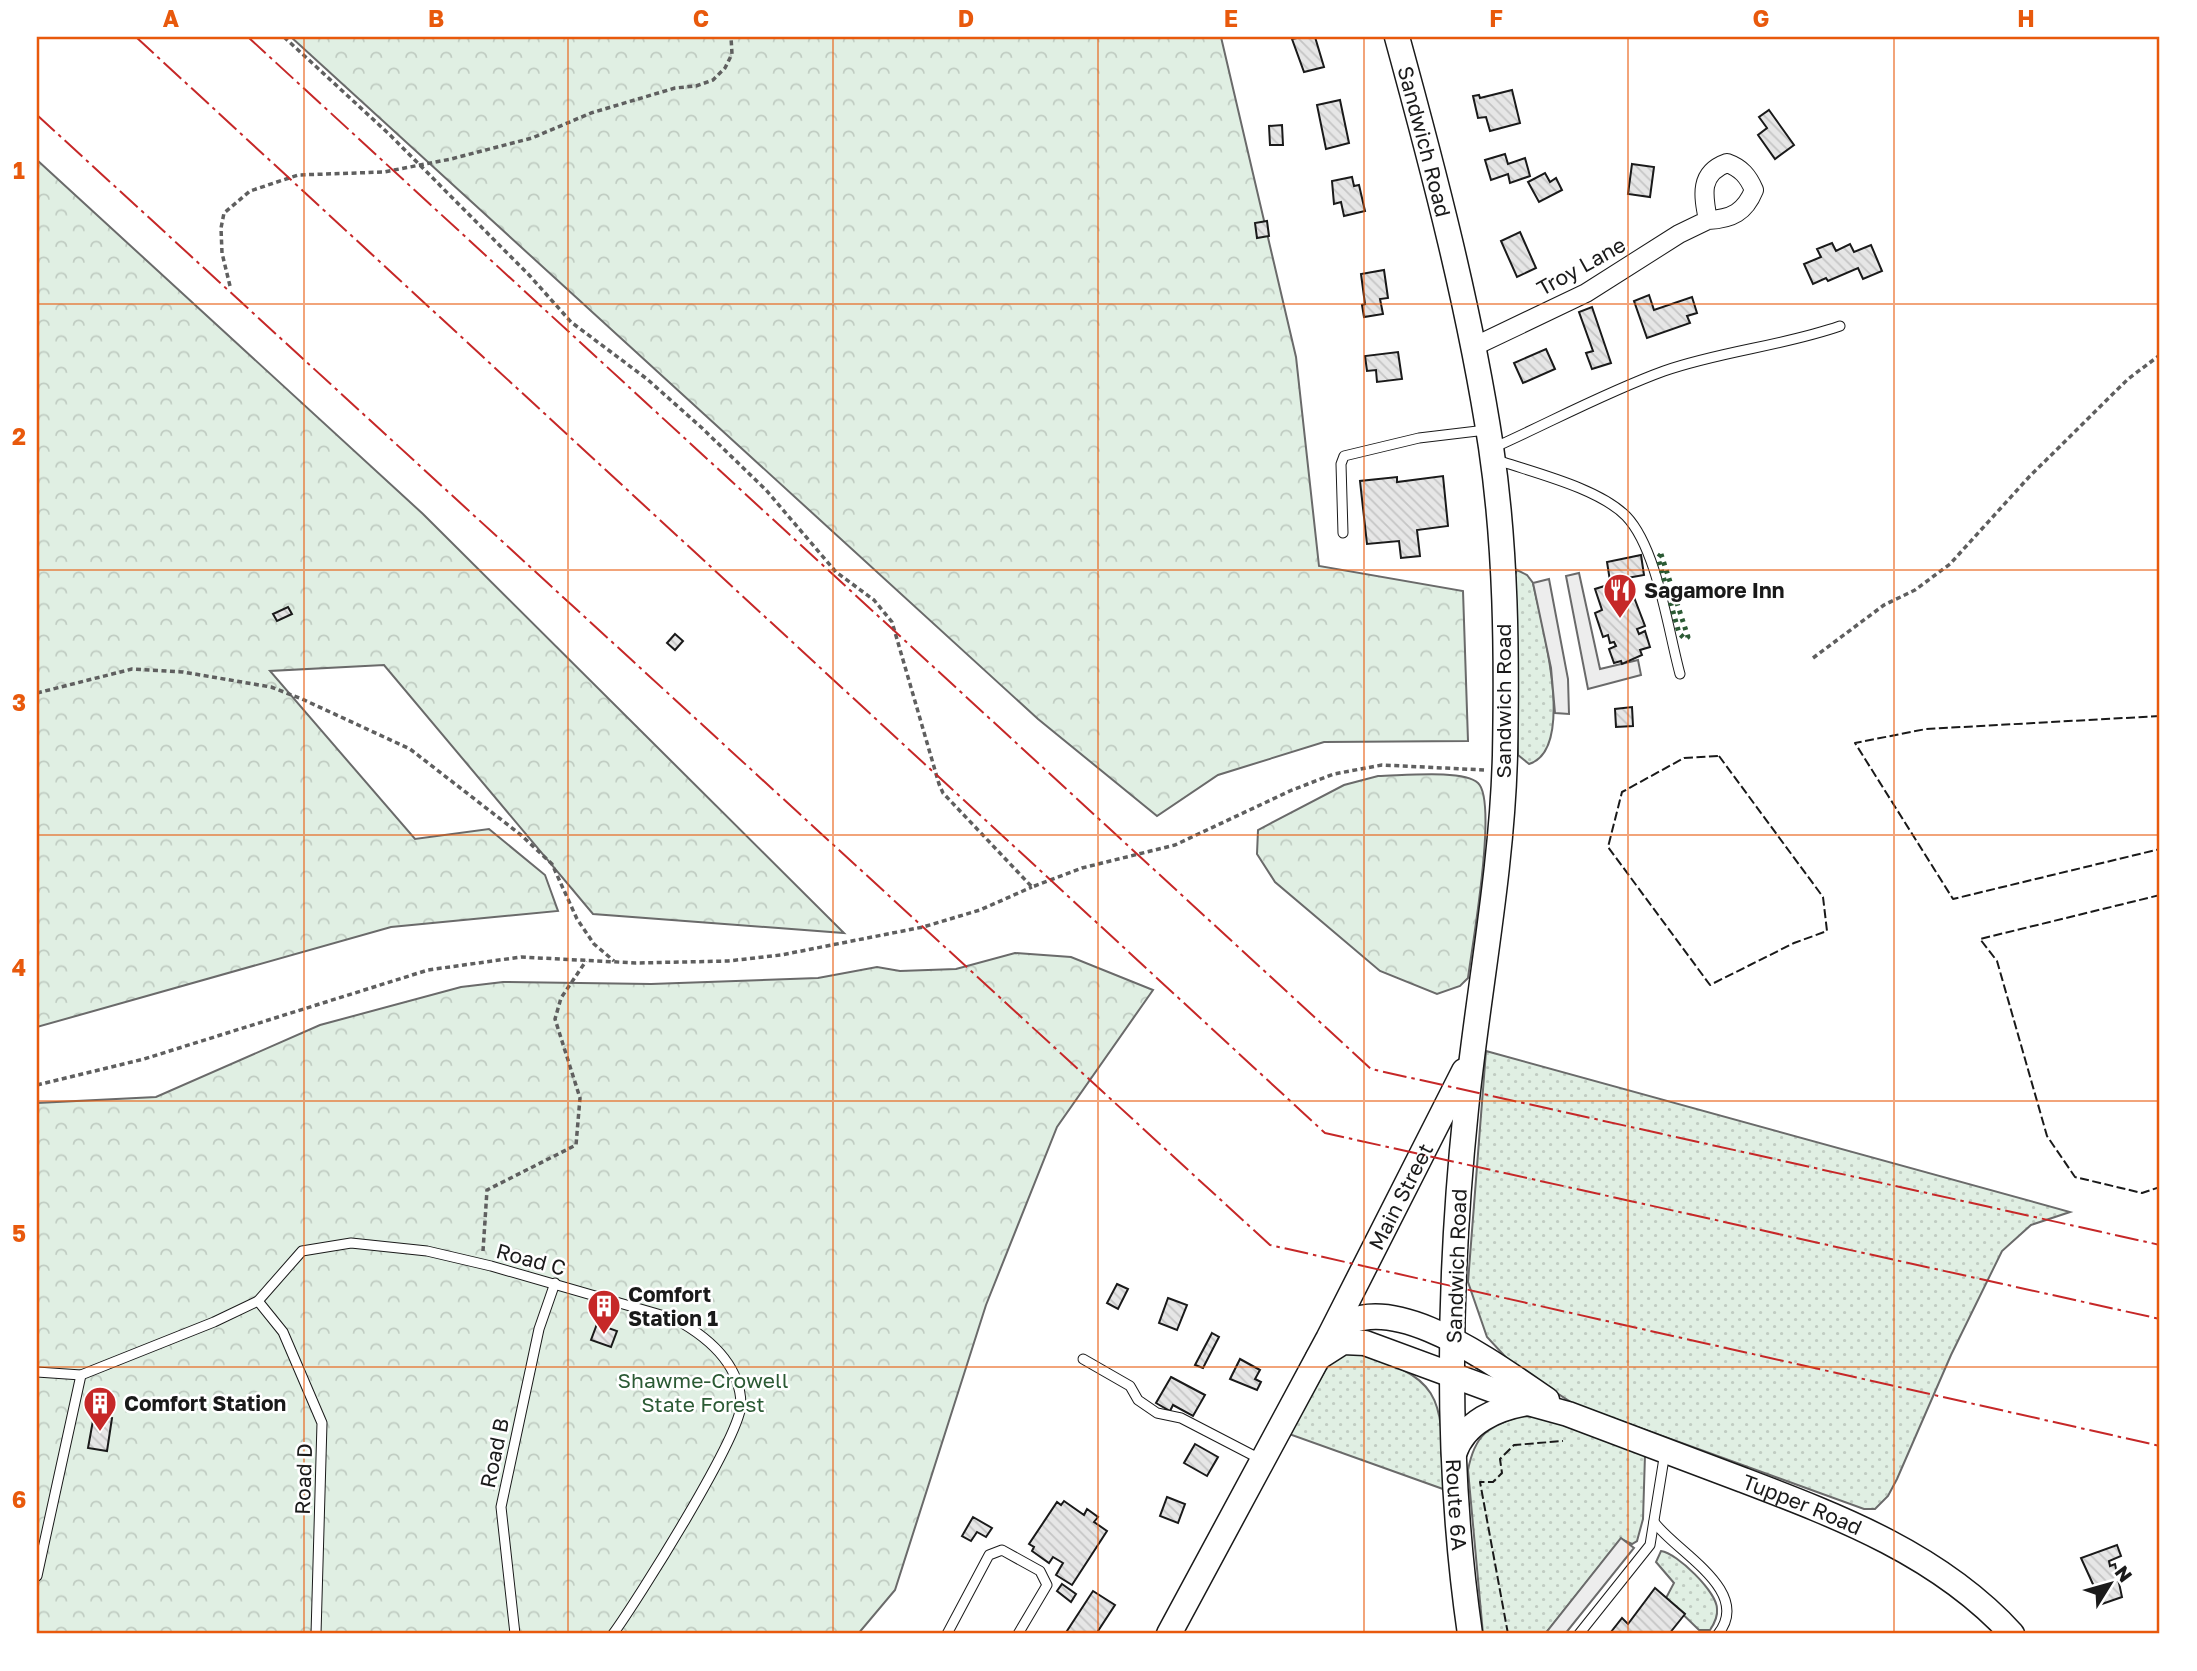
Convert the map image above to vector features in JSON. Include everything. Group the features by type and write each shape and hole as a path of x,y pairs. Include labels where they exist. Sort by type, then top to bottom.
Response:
{"main road":[{"name":"Sandwich Road","path":"1397,37 1435,182 1494,447 1502,546 1504,773 1459,1187 1452,1375"},
{"name":"Main Street","path":"1169,1634 1323,1349 1472,1054"},
{"name":"Main Street","path":"1323,1349 1343,1324 1367,1316 1417,1325 1452,1338"},
{"name":"Tupper Road","path":"1452,1338 1568,1414"},
{"path":"1323,1349 1357,1341 1452,1375"},
{"name":"Tupper Road","path":"1452,1375 1528,1403 1568,1414 1832,1513 1877,1534 1942,1574 1995,1615 2012,1634"},
{"name":"Route 6A","path":"1452,1375 1454,1454 1470,1634"},
{"path":"1454,1454 1461,1438 1477,1422 1506,1408 1528,1403"}],"street":[{"name":"Troy Lane","path":"1473,346 1586,293 1679,234 1708,220"}],"lane":[{"path":"1494,447 1662,372 1720,354 1816,334 1840,326"},
{"path":"1343,533 1341,464 1344,456 1419,438 1494,447 1581,490 1626,516 1649,554 1680,674"},
{"name":"Road C","path":"37,1372 81,1375 214,1322 258,1301 302,1251 351,1243 427,1251 555,1283 675,1319 703,1334 721,1355 738,1383 741,1408 725,1446 670,1545 613,1634"},
{"name":"Road B","path":"516,1634 501,1507 539,1329 555,1283"},
{"name":"Road D","path":"258,1301 283,1332 322,1423 316,1634"},
{"path":"1083,1359 1130,1386 1138,1400 1157,1413 1181,1418 1264,1460"},
{"path":"37,1576 81,1375"},
{"path":"1579,1634 1650,1545 1665,1450"},
{"path":"1654,1522 1664,1536 1712,1578 1723,1593 1728,1613 1718,1634"},
{"path":"947,1634 989,1555 1002,1550 1040,1571 1046,1585 1018,1634"}],"path":[{"path":"284,37 419,165 530,276 571,322 647,379 702,428 766,490 836,572 884,611 894,628 930,761 943,793 1032,887"},
{"path":"230,286 222,253 221,228 224,213 250,191 298,175 384,172 532,138 591,113 713,80 732,54 731,37"},
{"path":"1813,658 1884,605 1915,590 1950,564 2029,477 2128,379 2160,355"},
{"path":"37,693 132,669 183,672 271,687 410,749 522,835 552,863 577,919 594,944 615,962"},
{"path":"37,1085 157,1055 428,970 521,957 615,962 729,961 842,945 980,911 1032,887 1092,866 1175,845 1292,790 1334,774 1382,765 1416,764 1504,773"},
{"path":"481,1264 487,1190 576,1145 580,1098 555,1019 561,998 586,961"}],"green space":[{"path":"291,37 1221,37 1296,357 1319,566 1463,591 1468,741 1324,742 1218,775 1157,816 1038,719"},
{"path":"37,160 423,514 844,933 593,914 384,665 270,671 415,839 489,829 545,875 558,911 391,927 37,1027"},
{"path":"1517,570 1527,575 1533,583 1548,651 1554,709 1551,734 1544,753 1529,764 1518,755"},
{"path":"1378,776 1459,776 1478,783 1483,795 1485,844 1468,978 1460,986 1437,994 1380,971 1275,882 1257,854 1258,830 1344,785"},
{"name":"Shawme-Crowell State Forest","path":"1015,953 1071,957 1153,990 1057,1127 986,1305 895,1590 858,1634 37,1634 37,1103 156,1097 320,1025 461,987 503,982 651,984 818,978 877,967 900,971 956,969"},
{"path":"1486,1051 2070,1212 2031,1225 2002,1251 1951,1355 1888,1496 1875,1509 1864,1509 1574,1404 1513,1365 1487,1337 1468,1282"},
{"path":"1350,1352 1405,1371 1421,1382 1432,1396 1442,1433 1443,1489 1289,1434 1331,1360"},
{"path":"1520,1416 1541,1417 1645,1455 1643,1519 1637,1541 1632,1544 1621,1539 1545,1634 1483,1634 1468,1470 1479,1440 1491,1428"},
{"path":"1661,1551 1686,1566 1710,1593 1717,1612 1710,1630 1699,1630 1666,1598 1674,1583 1656,1562"}],"shaded area":[{"path":"1579,573 1600,669 1638,660 1641,675 1588,689 1566,576"},
{"path":"1549,579 1568,679 1569,714 1555,713 1551,668 1533,583"},
{"path":"1621,1538 1634,1548 1565,1634 1545,1634"}],"building":[{"path":"1315,37 1324,67 1304,72 1292,39"},
{"path":"1512,90 1520,123 1490,131 1486,117 1478,118 1473,96 1479,95 1480,98"},
{"path":"1340,100 1349,143 1326,149 1317,105"},
{"path":"1769,110 1794,145 1775,159 1758,135 1767,128 1759,117"},
{"path":"1282,125 1283,145 1270,145 1269,126"},
{"path":"1505,154 1508,164 1525,158 1530,176 1510,183 1508,174 1491,180 1485,160"},
{"path":"1632,164 1654,167 1650,197 1628,194"},
{"path":"1545,173 1550,182 1556,178 1562,190 1539,202 1528,182"},
{"path":"1352,177 1354,186 1359,185 1365,211 1344,216 1341,202 1334,204 1332,181"},
{"path":"1267,221 1269,236 1257,238 1255,223"},
{"path":"1520,232 1536,268 1517,277 1501,241"},
{"path":"1832,243 1836,251 1850,244 1854,252 1871,245 1882,271 1863,279 1858,268 1828,281 1826,278 1813,284 1804,264 1821,257 1817,249"},
{"path":"1384,270 1388,298 1380,299 1383,314 1364,317 1361,274"},
{"path":"1649,295 1654,310 1692,297 1697,313 1687,316 1690,323 1647,338 1634,301"},
{"path":"1592,307 1611,363 1592,369 1586,353 1593,351 1579,312"},
{"path":"1546,349 1555,369 1523,383 1514,363"},
{"path":"1398,352 1402,379 1377,382 1376,370 1367,371 1365,356"},
{"path":"1443,476 1448,526 1417,530 1420,556 1401,558 1399,541 1367,544 1360,481 1397,477 1397,482"},
{"path":"1641,555 1644,575 1610,581 1607,562"},
{"name":"Sagamore Inn","path":"1627,579 1645,626 1637,629 1639,634 1645,631 1650,647 1640,650 1642,655 1622,664 1621,661 1614,663 1609,649 1616,646 1614,642 1610,643 1608,635 1603,637 1595,613 1602,610 1595,589"},
{"path":"288,607 292,614 277,621 273,614"},
{"path":"675,634 683,641 675,650 667,643"},
{"path":"1632,707 1633,726 1616,727 1615,709"},
{"path":"1117,1284 1128,1289 1118,1309 1107,1303"},
{"path":"1168,1298 1187,1305 1177,1330 1159,1323"},
{"name":"Comfort Station 1","path":"597,1324 617,1331 611,1347 591,1340"},
{"path":"1212,1333 1219,1337 1203,1368 1195,1365"},
{"path":"1240,1359 1260,1370 1255,1379 1261,1382 1257,1390 1230,1379"},
{"path":"1171,1377 1205,1395 1193,1416 1173,1405 1170,1411 1156,1403"},
{"name":"Comfort Station","path":"94,1415 112,1418 107,1451 88,1448"},
{"path":"1195,1444 1218,1457 1207,1476 1184,1463"},
{"path":"1167,1497 1185,1504 1178,1523 1160,1516"},
{"path":"1064,1501 1084,1515 1087,1509 1098,1517 1094,1522 1107,1531 1072,1585 1056,1575 1063,1563 1053,1557 1049,1563 1032,1551 1034,1547 1029,1544 1057,1502 1061,1505"},
{"path":"973,1517 992,1528 986,1537 977,1532 971,1541 962,1536"},
{"path":"2117,1545 2121,1556 2109,1561 2110,1566 2115,1564 2122,1597 2102,1604 2081,1558"},
{"path":"1062,1584 1076,1594 1071,1602 1057,1591"},
{"path":"1655,1588 1685,1614 1669,1634 1611,1632 1622,1618 1628,1624"},
{"path":"1093,1591 1115,1605 1096,1634 1065,1634"}],"hedge":[{"path":"1661,554 1688,637 1685,639 1679,633 1658,558 1661,554"}],"fence":[{"path":"2160,716 1926,729 1855,743 1953,899 2160,849"},
{"path":"1719,756 1823,897 1827,931 1794,943 1710,985 1608,847 1622,792 1684,758 1719,756"},
{"path":"2160,895 1980,939 1997,961 2047,1136 2075,1177 2142,1193 2160,1187"},
{"path":"1508,1634 1480,1482 1493,1482 1502,1473 1500,1459 1514,1445 1563,1441"}],"power":[{"path":"136,37 1325,1133 2160,1319"},
{"path":"248,37 1371,1069 2160,1245"},
{"path":"37,115 1270,1245 2160,1446"}],"place":[{"name":"Sagamore Inn","path":"1620,620"},
{"name":"Comfort Station 1","path":"604,1336"},
{"name":"Comfort Station","path":"100,1433"}]}
